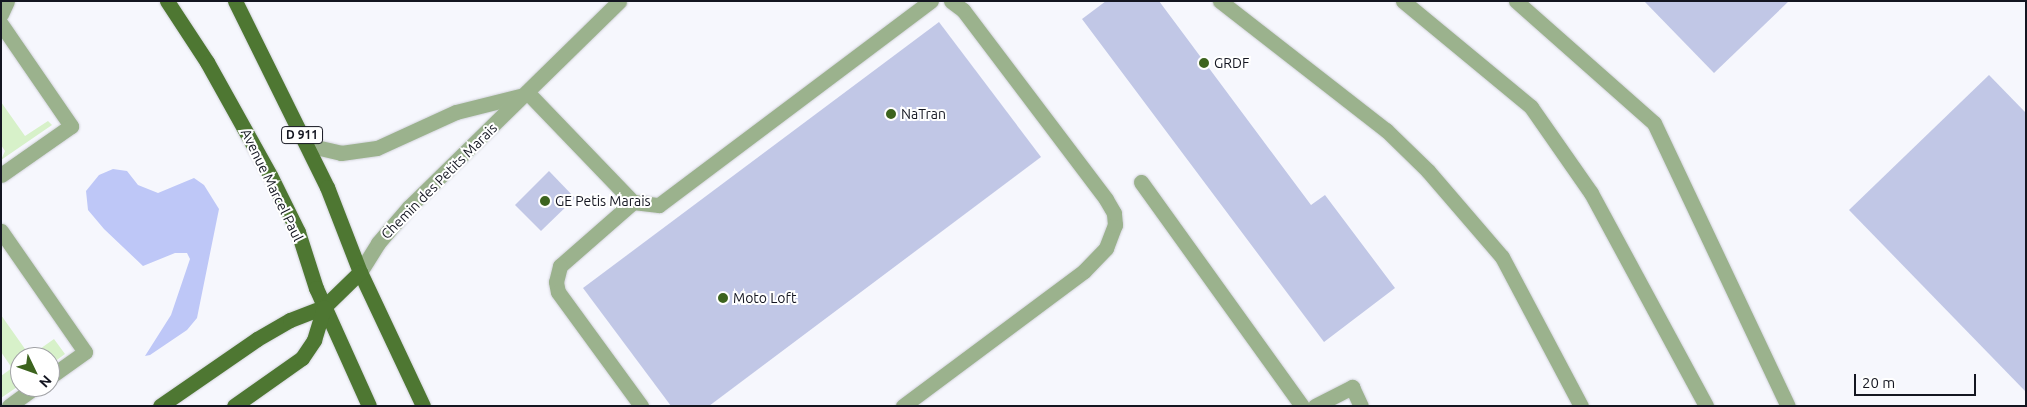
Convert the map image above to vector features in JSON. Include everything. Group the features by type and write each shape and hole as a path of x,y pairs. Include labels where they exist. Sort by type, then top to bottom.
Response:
{"main road":[{"name":"Avenue Marcel Paul","path":"167,1 207,62 270,175 298,232 324,308 369,406"},
{"name":"D 911","path":"235,1 307,144 360,272 423,406"},
{"path":"160,406 257,339 290,320 324,308 360,272"},
{"path":"234,406 302,358 314,340 324,308"}],"street":[{"path":"1,14 8,1"},
{"name":"Chemin des Petits Marais","path":"360,272 378,243 409,208 619,1"},
{"path":"526,94 633,202 659,206 930,1"},
{"path":"903,406 1084,272 1106,248 1115,225 1114,213 1106,199 963,10 951,1"},
{"path":"1220,1 1386,130 1428,171 1502,257 1581,406"},
{"path":"1403,1 1531,107 1591,193 1706,406"},
{"path":"1516,1 1654,123 1788,406"},
{"path":"1,24 71,126 1,175"},
{"name":"Chemin des Petits Marais","path":"307,144 341,153 378,148 456,112 526,94"},
{"path":"1141,182 1302,406"},
{"path":"633,202 560,266 556,282 558,292 641,406"},
{"path":"1,231 85,352 60,370"},
{"path":"1315,406 1352,388 1361,406"},
{"path":"9,406 22,397"}],"green space":[{"path":"1,102 25,136 48,121 52,125 1,160 5,151 1,145"},
{"path":"1,315 24,347 10,347 10,365 1,352"},
{"path":"54,339 60,347 43,347"},
{"path":"60,347 65,354 60,358"},
{"path":"10,369 10,392 1,398 1,376"}],"water":[{"path":"113,169 127,171 138,185 158,193 194,178 204,185 219,209 197,318 187,330 150,355 145,356 171,315 190,259 187,253 175,253 143,266 104,229 88,210 86,191 99,175"}],"building":[{"path":"1106,1 1159,1 1311,205 1325,195 1395,288 1324,342 1082,19"},
{"path":"1644,1 1789,1 1714,73"},
{"path":"939,22 1041,157 709,406 671,406 583,288"},
{"path":"1989,75 2026,113 2026,392 1849,210"},
{"name":"GE Petis Marais","path":"549,171 575,198 541,231 515,205"}],"place":[{"name":"GRDF","path":"1204,63"},
{"name":"NaTran","path":"891,114"},
{"name":"GE Petis Marais","path":"545,201"},
{"name":"Moto Loft","path":"723,298"}]}
